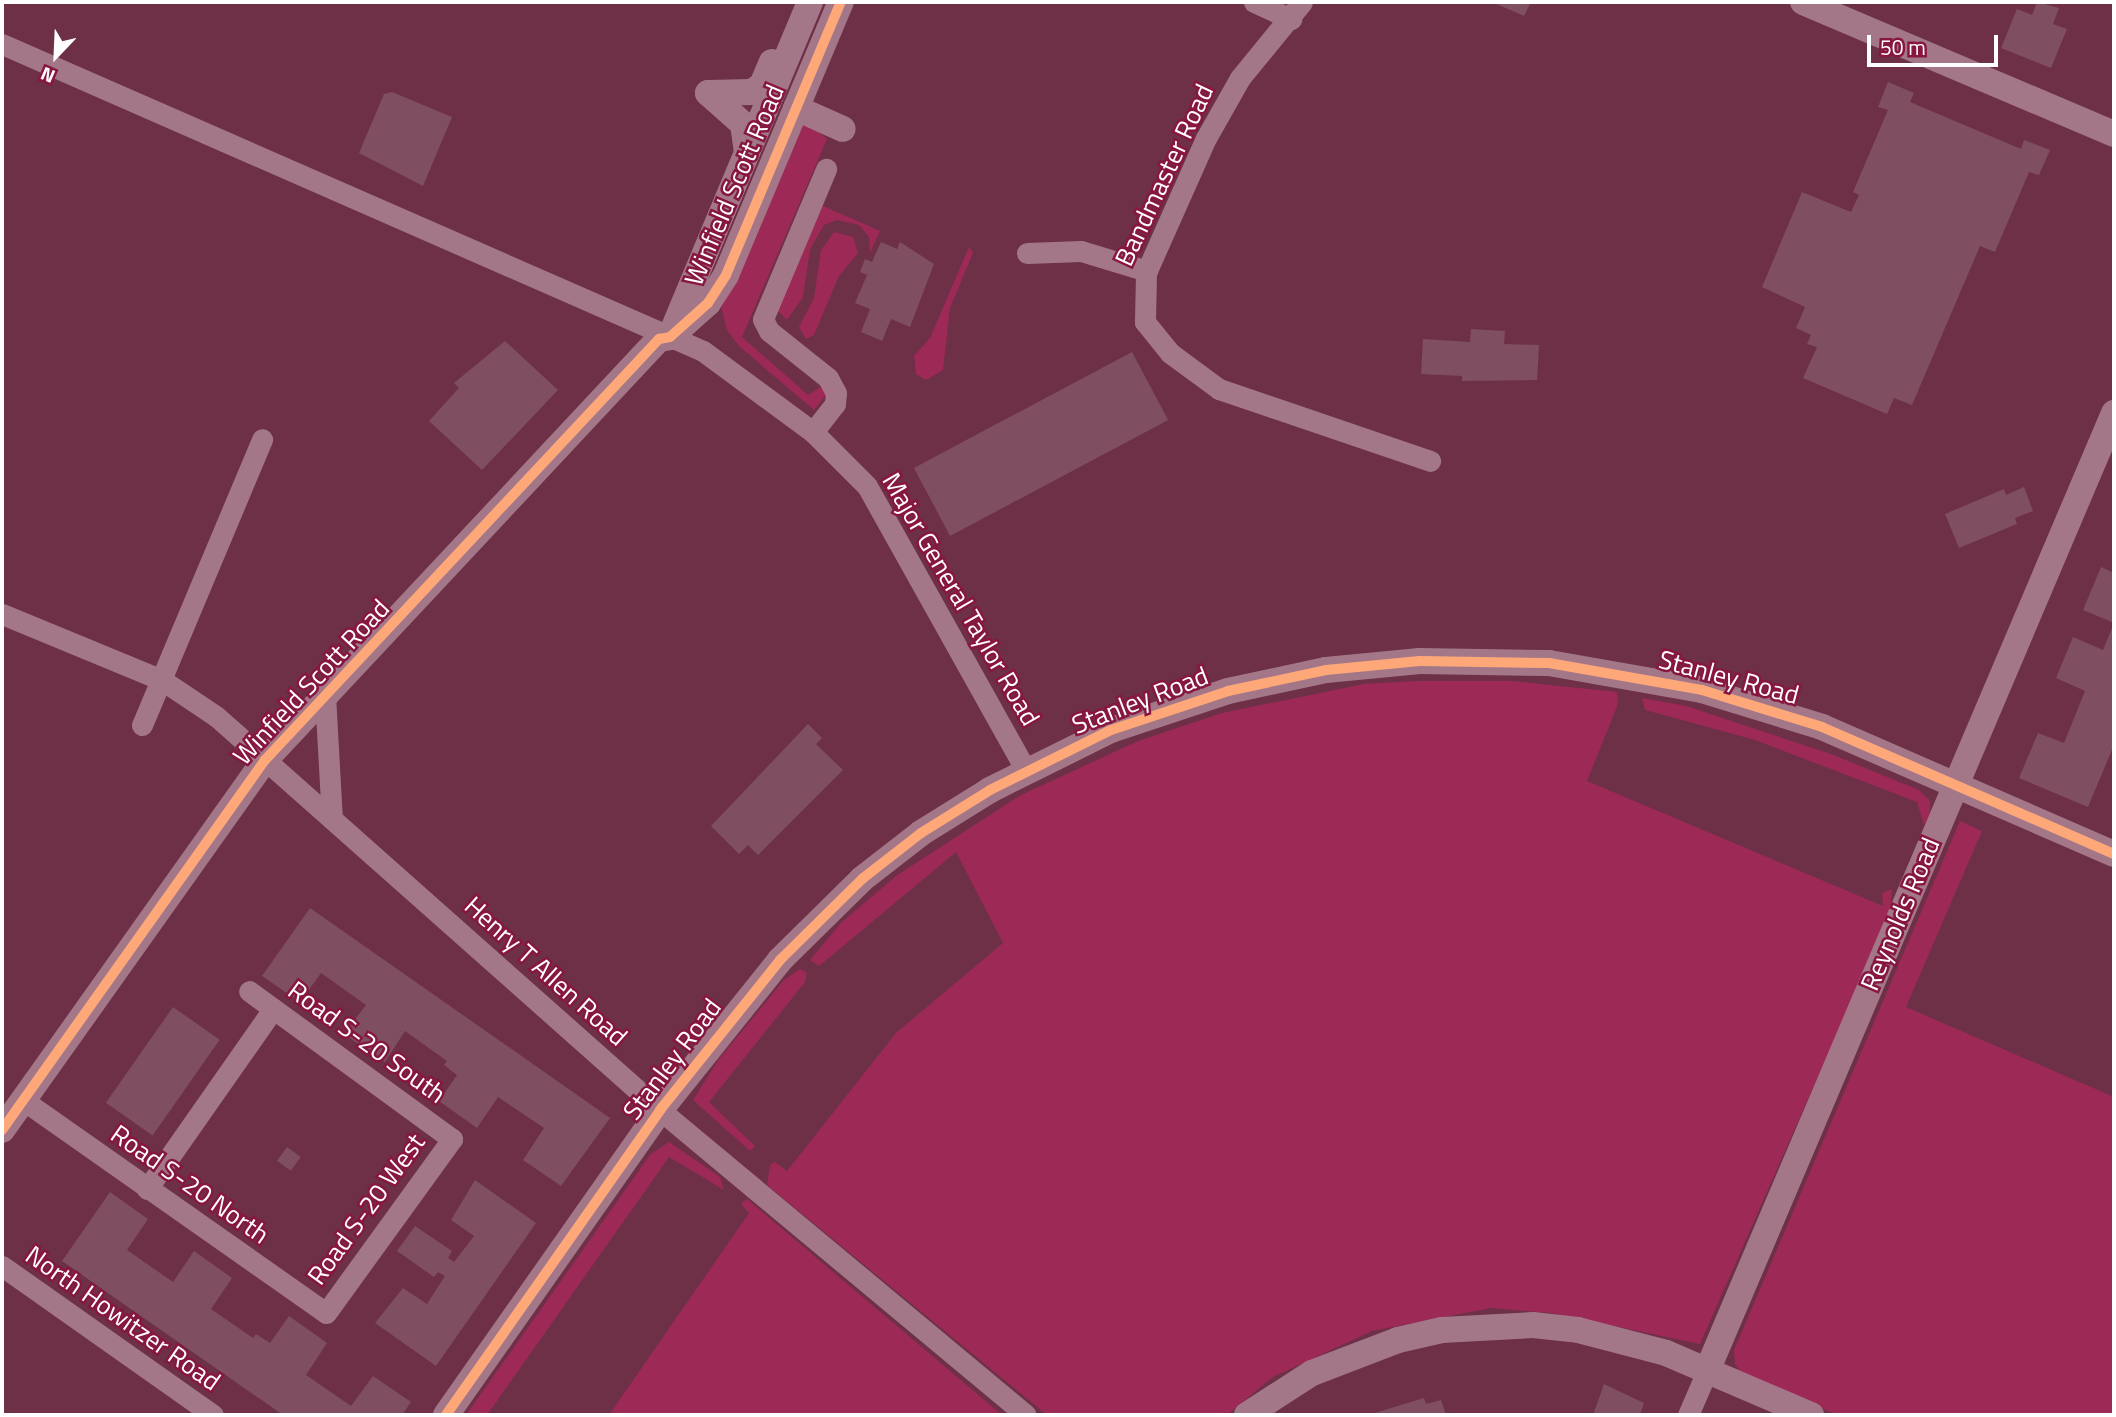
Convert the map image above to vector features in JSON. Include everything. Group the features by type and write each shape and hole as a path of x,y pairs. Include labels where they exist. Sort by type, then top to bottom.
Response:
{"street":[{"path":"747,152 743,124 708,93 740,95 762,85 792,17 809,2"},
{"name":"Winfield Scott Road","path":"2,1130 265,760 659,339 670,337 809,2"},
{"path":"670,337 709,303 726,275 841,2"},
{"path":"1254,2 1297,10"},
{"path":"1803,2 2114,134"},
{"name":"Bandmaster Road","path":"1297,10 1248,68 1206,138 1147,271 1142,291 1145,322 1187,368 1241,398 1430,461"},
{"name":"Major General Taylor Road","path":"2,44 703,351 813,432 844,460 886,514 1027,772"},
{"path":"796,108 843,129"},
{"path":"813,432 835,404 836,393 828,378 769,331 763,319 826,169"},
{"path":"1027,253 1081,251 1147,271"},
{"name":"Reynolds Road","path":"1688,1415 2114,413"},
{"path":"142,725 262,439"},
{"name":"Henry T Allen Road","path":"2,614 162,680 217,717 660,1110 1026,1415"},
{"name":"Stanley Road","path":"446,1415 660,1110 780,960 862,879 945,817 1111,730 1228,691 1364,665 1476,661 1549,663 1702,690 1822,727 2114,854"},
{"path":"326,695 332,819"},
{"name":"Road S-20 South","path":"248,991 452,1139"},
{"path":"147,1189 273,1009"},
{"name":"Road S-20 North","path":"23,1100 326,1313"},
{"name":"Road S-20 West","path":"326,1313 452,1139"},
{"name":"North Howitzer Road","path":"2,1266 213,1415"},
{"path":"1247,1415 1312,1373 1355,1354 1442,1330 1488,1326 1578,1330 1622,1339 1811,1415"}],"shaded area":[{"path":"806,122 827,139 742,337 808,395 822,386 826,395 814,410 739,346 727,330 721,307 793,129"},
{"path":"821,205 880,231 870,253 869,237 859,225 837,220 824,225 810,249 803,297 787,320 776,309"},
{"path":"834,232 853,237 858,253 839,276 814,335 806,339 799,327 814,298 821,250"},
{"path":"969,247 973,253 950,308 943,370 926,380 916,374 914,356 930,338"},
{"path":"1512,681 1617,692 1618,704 1587,781 1883,906 1882,893 1892,889 1890,913 1700,1344 1551,1313 1491,1308 1372,1331 1273,1377 1227,1415 1047,1415 767,1185 770,1165 775,1162 787,1171 896,1033 1003,943 956,852 819,966 810,960 841,923 896,876 1019,796 1138,741 1222,713 1364,684"},
{"path":"1642,698 1686,706 1831,754 1919,790 1930,801 1930,813 1924,825 1917,802 1755,740 1645,710"},
{"path":"1960,821 1982,831 1906,1007 2114,1097 2114,1415 1837,1415 1742,1374 1735,1364 1734,1350"},
{"path":"800,969 807,973 805,982 709,1102 755,1146 750,1151 693,1100 719,1059 784,980"},
{"path":"669,1142 720,1177 724,1190 669,1157 487,1415 466,1415 650,1155"},
{"path":"747,1199 1002,1415 609,1415 749,1213 741,1204"}],"building":[{"path":"1492,2 1531,2 1524,16"},
{"path":"2037,2 2059,8 2053,24 2067,29 2051,68 2001,48 2017,9 2032,15"},
{"path":"1888,82 1914,93 1910,102 2021,149 2024,140 2050,150 2039,175 2029,172 1995,252 1980,246 1912,405 1894,398 1887,414 1803,378 1817,347 1807,344 1811,335 1796,328 1805,307 1762,287 1802,192 1851,212 1859,195 1853,192 1888,110 1878,107"},
{"path":"392,92 452,117 423,186 359,153 384,94"},
{"path":"881,242 897,249 900,242 934,264 910,327 891,319 882,341 861,332 870,309 855,303 867,275 860,272 865,259 872,262"},
{"path":"1471,329 1505,331 1504,344 1539,345 1537,380 1462,381 1462,376 1421,374 1423,339 1470,342"},
{"path":"505,341 558,390 482,470 429,421 459,388 454,383"},
{"path":"1132,352 1168,420 950,536 914,468"},
{"path":"2024,487 2033,511 2015,518 2017,524 1959,548 1945,514 2004,489 2006,495"},
{"path":"2101,567 2114,573 2114,623 2083,610"},
{"path":"2114,623 2114,745 2088,807 2019,778 2038,733 2064,743 2085,691 2056,678 2073,637 2103,650"},
{"path":"808,724 822,738 816,744 843,770 758,855 748,845 739,854 711,826"},
{"path":"310,908 610,1118 561,1186 523,1160 544,1128 498,1097 477,1128 439,1101 457,1075 444,1065 447,1061 405,1031 385,1062 344,1034 366,1005 321,973 300,1002 262,976"},
{"path":"173,1007 220,1040 153,1136 106,1103"},
{"path":"287,1147 301,1157 291,1171 277,1161"},
{"path":"475,1180 536,1223 436,1366 375,1323 403,1288 427,1304 445,1276 438,1272 434,1277 397,1251 415,1226 452,1251 448,1258 454,1262 474,1236 451,1220"},
{"path":"110,1192 148,1219 127,1250 173,1282 194,1251 232,1278 211,1309 253,1338 256,1334 270,1343 289,1316 327,1343 306,1375 351,1406 373,1376 411,1402 402,1415 283,1415 62,1261"},
{"path":"1604,1384 1644,1403 1640,1415 1593,1415"},
{"path":"1424,1398 1426,1404 1441,1400 1446,1415 1368,1415"}],"cycle path":[{"path":"2,1130 265,760 659,339 670,337 708,303 726,275 841,2"},
{"path":"446,1415 660,1110 780,960 862,879 921,833 990,790 1111,730 1228,691 1326,670 1420,661 1549,663 1702,690 1822,727 2114,854"}]}
